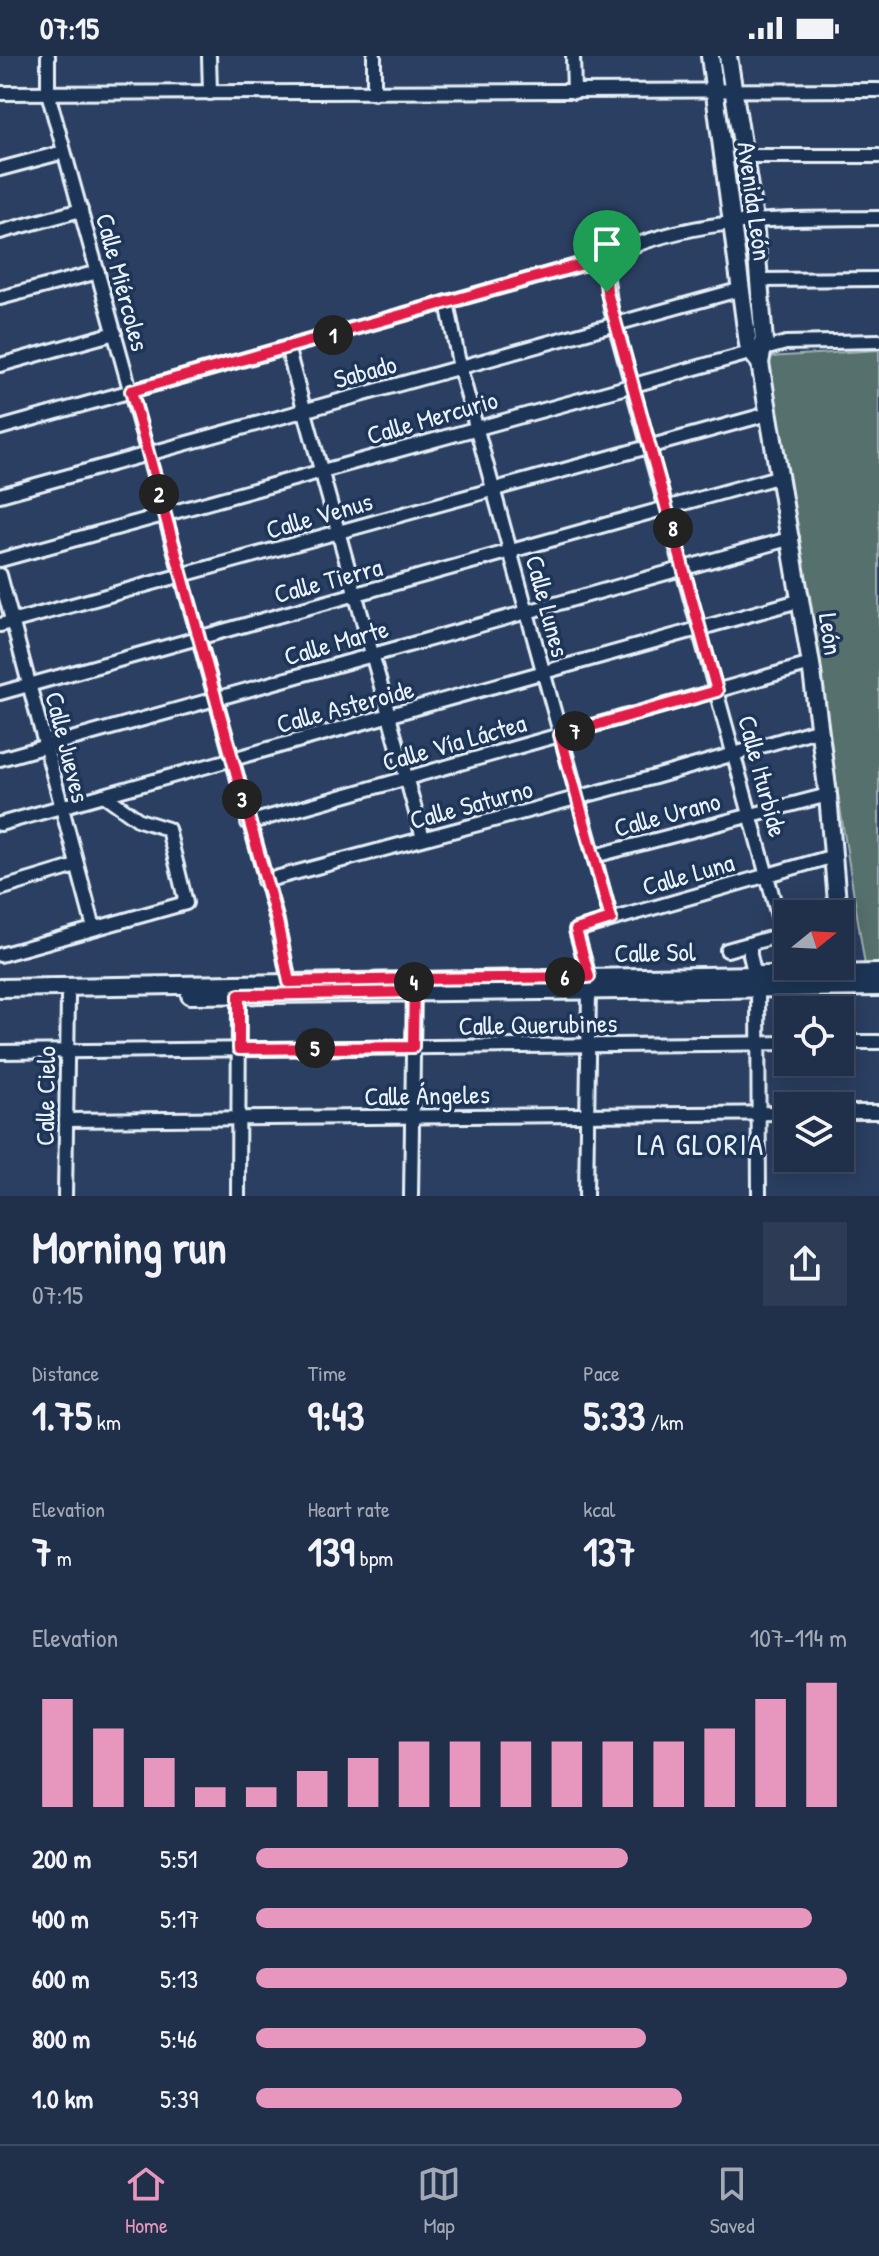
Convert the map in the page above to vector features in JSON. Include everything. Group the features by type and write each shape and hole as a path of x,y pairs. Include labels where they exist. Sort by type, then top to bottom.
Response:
{"street":[{"name":"Calle Miércoles","path":"48,56 48,93 282,941 289,982"},
{"path":"209,56 210,93"},
{"path":"374,56 374,93"},
{"path":"573,56 574,92"},
{"name":"Avenida León","path":"710,56 742,289 758,355"},
{"name":"Avenida León","path":"728,56 754,219 760,280 758,355"},
{"path":"0,93 879,90"},
{"path":"0,169 64,152"},
{"path":"745,156 879,156"},
{"path":"0,232 81,210"},
{"path":"0,428 604,258 666,233 754,219 879,218"},
{"name":"Calle Iturbide","path":"604,258 607,292 775,900"},
{"path":"0,298 98,272"},
{"path":"760,280 879,279"},
{"name":"Sabado","path":"0,495 742,289"},
{"name":"Calle Lunes","path":"447,302 460,368 611,919"},
{"path":"0,365 115,333"},
{"name":"Calle Mercurio","path":"0,560 633,384 808,341 879,341"},
{"path":"287,347 423,838"},
{"name":"León","path":"758,355 802,600 828,795 837,900"},
{"name":"Calle Venus","path":"6,623 768,414"},
{"name":"Calle Tierra","path":"0,693 668,510 781,476"},
{"name":"Calle Marte","path":"0,759 792,538"},
{"name":"Calle Jueves","path":"0,575 6,623 30,685 94,928"},
{"name":"Calle Asteroide","path":"0,824 802,600"},
{"name":"Calle Vía Láctea","path":"248,823 811,664"},
{"name":"Calle Saturno","path":"264,881 578,798 820,729"},
{"path":"0,955 186,903 168,829 139,820 104,795"},
{"name":"Calle Urano","path":"594,856 828,795"},
{"name":"Calle Luna","path":"589,984 576,930 834,856"},
{"path":"0,889 76,866"},
{"path":"727,950 774,937"},
{"path":"750,944 760,1043 759,1196"},
{"name":"Calle Sol","path":"854,978 879,973"},
{"name":"Calle Sol","path":"0,999 239,995 414,986 756,981 843,980 879,987"},
{"name":"Calle Sol","path":"0,988 289,982 414,986"},
{"path":"586,1196 589,984"},
{"path":"411,1196 414,986"},
{"path":"238,1196 239,995"},
{"name":"Calle Cielo","path":"65,1196 68,997"},
{"path":"854,1042 879,1042"},
{"name":"Calle Querubines","path":"0,1052 774,1043"},
{"path":"854,1112 879,1112"},
{"name":"Calle Ángeles","path":"66,1120 774,1113"}],"green space":[{"path":"879,350 879,971 866,972 769,357"}],"district":[{"name":"LA GLORIA","path":"701,1144"}],"route":[{"path":"607,292 604,258 131,391 277,921 289,982 414,979 414,992 239,995 239,1049 413,1047 414,979 589,977 576,930 611,919 560,735 717,691 607,292"}]}
